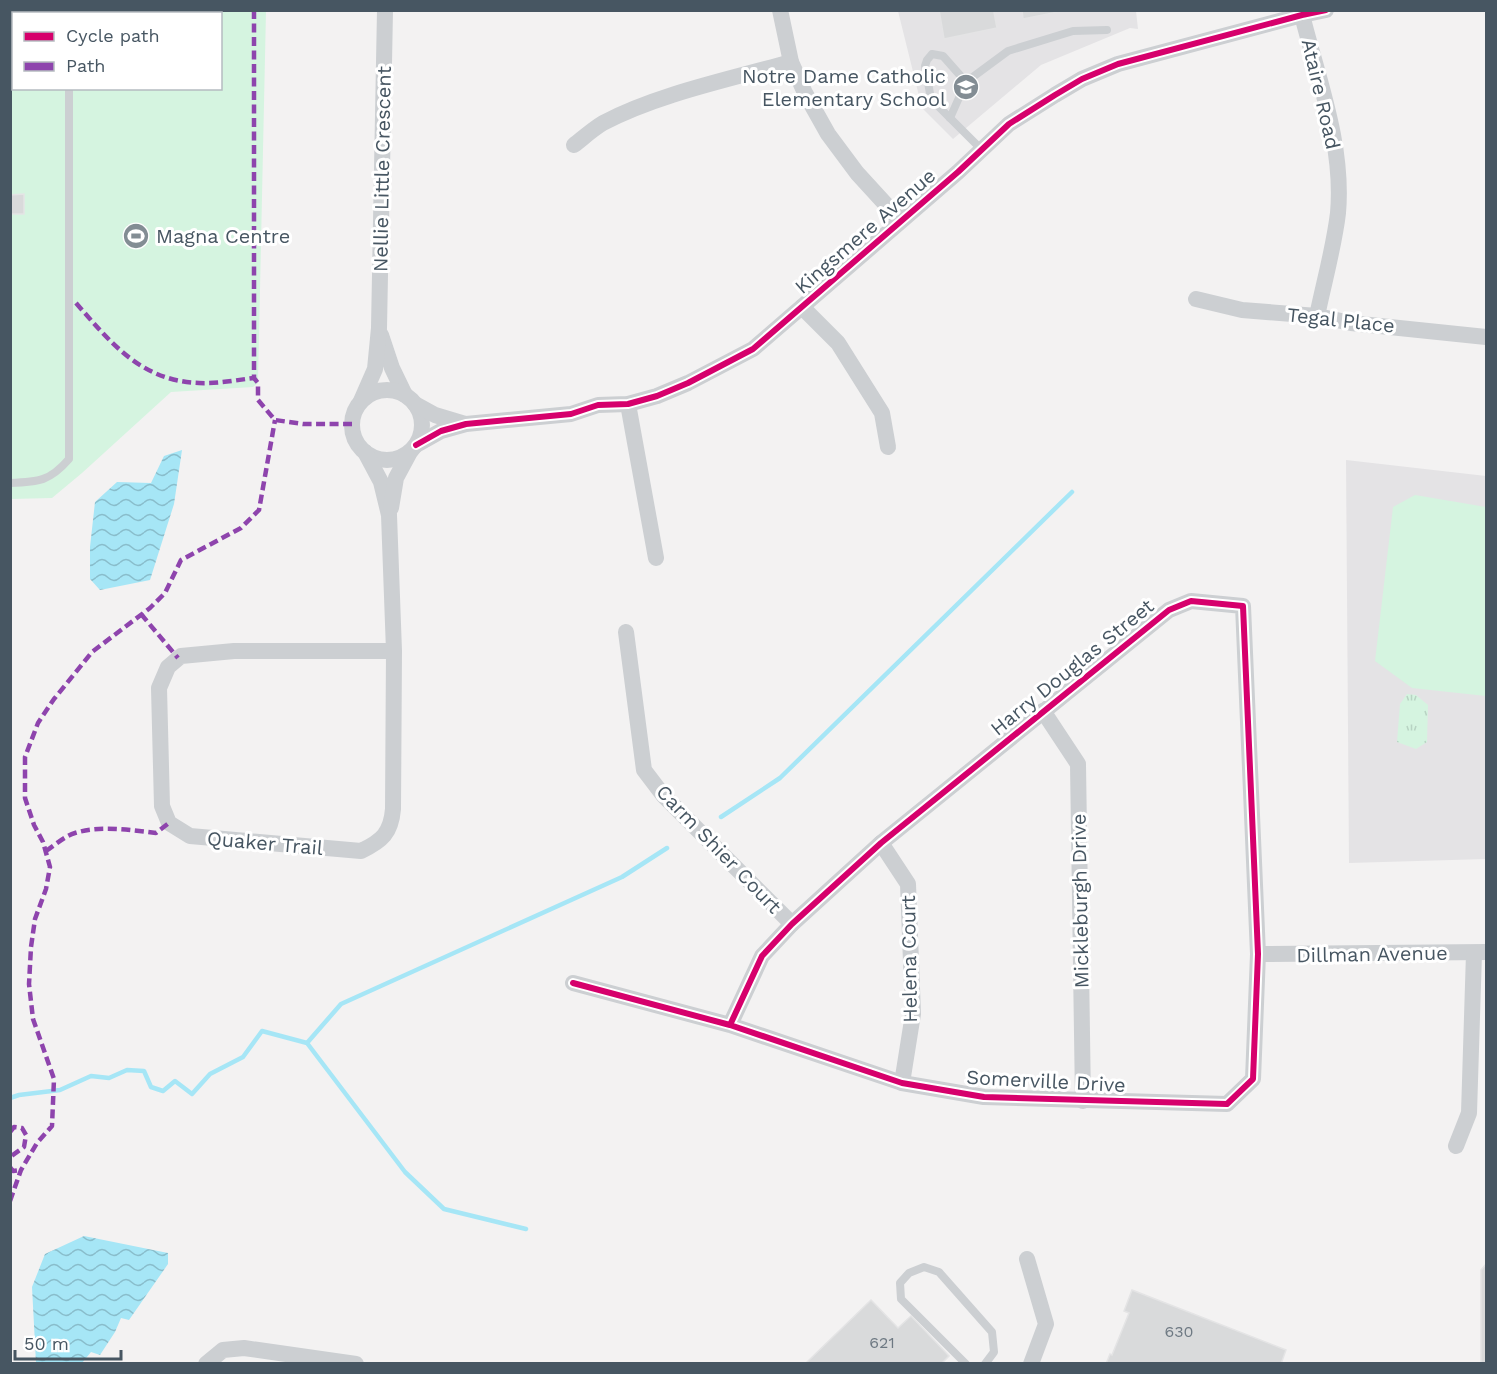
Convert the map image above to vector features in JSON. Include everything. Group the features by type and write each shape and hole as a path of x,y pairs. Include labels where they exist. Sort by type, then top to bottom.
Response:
{"street":[{"name":"Nellie Little Crescent","path":"361,401 375,369 379,328 385,10"},
{"path":"780,10 791,62 828,134 857,173 900,220"},
{"name":"Kingsmere Avenue","path":"413,448 441,431 466,424 571,414 598,405 628,404 657,396 688,383 753,349 1009,124 1082,79 1118,64 1326,10"},
{"name":"Ataire Road","path":"1302,15 1334,141 1338,192 1338,214 1317,316"},
{"path":"574,145 619,115 678,94 791,62"},
{"name":"Tegal Place","path":"1196,299 1242,310 1317,316 1351,323 1486,337"},
{"path":"802,307 837,343 882,413 888,447"},
{"name":"Nellie Little Crescent","path":"379,328 392,368 410,399"},
{"path":"380,390 393,390 410,399 422,422 421,433 413,448 398,458 387,460 377,459 365,452 354,439 352,426 354,413 361,401 380,390"},
{"name":"Kingsmere Avenue","path":"410,399 435,415 466,424"},
{"path":"628,404 656,558"},
{"name":"Quaker Trail","path":"389,515 396,478 413,448"},
{"name":"Quaker Trail","path":"365,452 381,482 389,515 394,651 392,821 389,830 372,846 361,851 190,836 170,823 162,806 158,698 162,676 181,656 234,651 394,651"},
{"name":"Harry Douglas Street","path":"730,1025 762,956 792,924 881,843 1043,711 1169,610 1191,601 1243,606 1258,954"},
{"name":"Carm Shier Court","path":"626,632 644,770 663,795 792,924"},
{"name":"Mickleburgh Drive","path":"1043,711 1078,764 1083,1101"},
{"name":"Helena Court","path":"881,843 908,885 913,1014 902,1083"},
{"path":"1456,1146 1469,1113 1480,952"},
{"name":"Dillman Avenue","path":"1258,954 1480,952"},
{"name":"Somerville Drive","path":"573,983 730,1025 902,1083 984,1097 1227,1104 1252,1079 1258,954"},
{"path":"1027,1259 1046,1324 1032,1364"},
{"path":"206,1364 223,1350 244,1348 356,1364"}],"lane":[{"path":"950,118 966,82 1008,51 1073,31 1107,30"},
{"path":"966,82 943,56 932,54 927,60 925,66 931,99 982,150"},
{"path":"10,483 44,480 57,473 69,459 69,90"},
{"path":"966,1364 901,1299 900,1283 909,1273 924,1267 939,1272 992,1332 994,1352 985,1364"}],"shaded area":[{"name":"Notre Dame Catholic Elementary School","path":"898,11 1136,11 1138,29 1130,28 1041,65 953,139 922,108"},
{"path":"1346,460 1486,476 1486,859 1349,863"}],"green space":[{"name":"Magna Centre","path":"10,11 266,11 258,383 253,387 171,392 52,498 11,499"},
{"path":"1415,495 1486,507 1486,696 1412,688 1375,661 1393,507"},
{"path":"1407,694 1416,695 1428,705 1427,742 1416,749 1397,742 1400,704"}],"water":[{"path":"182,450 174,504 150,580 100,590 90,579 90,547 95,502 117,482 151,483 164,456"},
{"path":"84,1236 168,1253 168,1264 129,1320 121,1318 100,1355 91,1352 82,1363 36,1363 32,1287 45,1254"}],"building":[{"path":"939,10 1004,10 994,12 997,28 944,39"},
{"path":"1022,10 1058,10 1058,12 1023,19"},
{"path":"24,194 24,214 11,214 10,264 10,195"},
{"path":"1486,1264 1486,1364 1481,1364 1481,1270"},
{"path":"1132,1290 1286,1350 1281,1364 1106,1364 1129,1313 1124,1311"},
{"path":"871,1300 898,1328 911,1316 949,1356 941,1364 805,1364"}],"waterway":[{"path":"721,817 780,778 1072,492"},
{"path":"307,1043 341,1004 622,877 667,848"},
{"path":"10,1098 60,1090 91,1076 109,1078 127,1070 144,1071 151,1087 163,1091 175,1081 192,1094 210,1074 243,1057 262,1031 307,1043 405,1172 444,1209 526,1229"}],"marked path":[{"path":"254,10 254,378 258,383 258,400 275,420 303,424 352,424"},
{"path":"76,303 115,345 129,357 160,375 178,381 199,383 254,378"},
{"path":"10,1201 21,1170 37,1143 52,1126 54,1079 33,1019 29,984 35,919 46,889 50,867 43,842 34,825 25,798 25,757 38,723 92,652 150,608 165,593 181,560 241,528 259,510 275,420"},
{"path":"141,614 178,658"},
{"path":"46,851 75,833 95,829 156,833 169,823"},
{"path":"10,1132 14,1127 22,1128 26,1135 24,1147 10,1157"},
{"path":"10,1167 13,1171 21,1170"}],"cycle path":[{"path":"416,445 441,431 466,424 571,414 598,405 628,404 657,396 688,383 753,349 958,172 1009,124 1082,79 1118,64 1326,10"},
{"path":"573,983 730,1025 902,1083 984,1097 1227,1104 1253,1079 1258,954 1243,606 1191,601 1169,610 881,843 792,924 762,956 730,1025"}],"place":[{"name":"Notre Dame Catholic Elementary School","path":"966,87"},
{"name":"Magna Centre","path":"136,236"}]}
